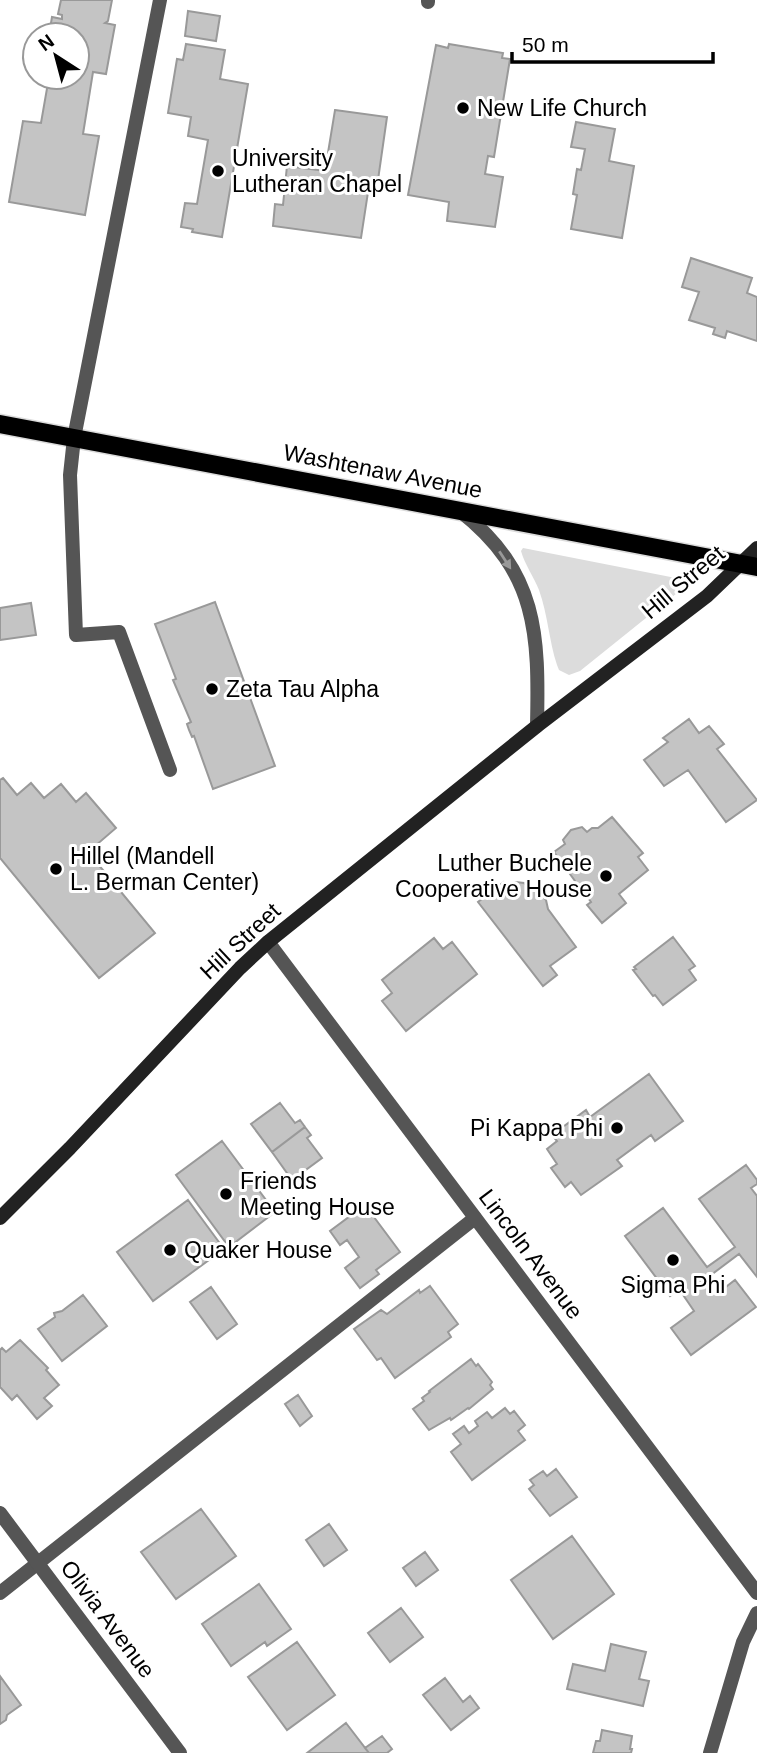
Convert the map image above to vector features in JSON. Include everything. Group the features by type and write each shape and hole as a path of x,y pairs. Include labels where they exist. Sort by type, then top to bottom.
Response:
{"main road":[{"name":"Washtenaw Avenue","path":"0,424 749,566"}],"street":[{"path":"160,0 74,438 70,475 76,635 119,632 170,770"},
{"path":"458,511 474,522 495,546 526,597 534,625 538,659 537,726"},
{"name":"Hill Street","path":"0,1218 70,1149 240,968 268,942 537,726 749,566 757,548"},
{"name":"Lincoln Avenue","path":"268,942 757,1592"},
{"path":"0,1593 475,1218"},
{"name":"Olivia Avenue","path":"0,1513 180,1753"},
{"path":"710,1753 743,1642 757,1613"}],"shaded area":[{"path":"523,548 686,580 687,585 580,671 569,675 559,670 557,665 542,599 521,551"}],"building":[{"path":"61,0 112,0 108,21 105,23 115,25 106,74 93,72 91,84 91,21 51,21 52,17 62,19 62,15 58,14"},
{"path":"188,11 220,16 216,41 185,36"},
{"name":"University Lutheran Chapel","path":"186,44 225,50 220,79 248,84 222,237 192,232 193,229 181,227 185,203 197,204 208,140 188,136 191,117 168,113 177,59 183,60"},
{"name":"New Life Church","path":"449,44 503,53 502,58 510,59 494,157 488,156 485,174 503,177 495,227 447,221 449,202 408,195 436,45 448,48"},
{"path":"47,91 90,91 83,134 99,136 85,215 9,202 23,121 41,123"},
{"path":"335,110 387,117 378,180 370,179 361,238 273,226 275,204 283,205 287,166 325,171"},
{"path":"576,122 615,129 609,161 634,166 622,238 571,229 577,195 573,194 577,169 581,170 585,149 571,147"},
{"path":"691,258 752,278 747,293 757,297 757,341 727,331 725,338 713,334 715,328 689,320 699,292 682,287"},
{"name":"Zeta Tau Alpha","path":"215,602 275,766 213,789 194,736 192,737 189,730 187,724 191,722 173,680 176,679 155,624"},
{"path":"31,603 36,635 0,640 0,608"},
{"path":"689,719 699,733 709,726 724,744 717,749 757,800 726,822 688,770 664,786 644,760 668,742 663,738"},
{"name":"Hillel (Mandell L. Berman Center)","path":"3,778 17,795 31,783 44,798 61,784 76,802 86,793 116,828 88,852 155,933 99,978 0,858 0,780"},
{"name":"Luther Buchele Cooperative House","path":"612,817 643,853 638,857 648,870 619,894 626,903 602,923 587,905 591,902 582,890 578,890 575,881 554,852 565,844 563,840 571,830 582,827 587,832 598,828"},
{"name":"Luther Buchele Cooperative House","path":"504,882 511,885 516,882 524,883 532,891 536,890 546,900 548,909 576,947 550,966 557,975 543,986 478,902"},
{"path":"673,937 695,966 689,970 696,980 663,1005 633,970"},
{"path":"434,938 443,949 452,942 477,974 406,1031 382,1001 392,993 382,980"},
{"name":"Pi Kappa Phi","path":"649,1074 683,1121 655,1141 651,1135 617,1160 622,1166 581,1195 571,1182 565,1187 551,1168 557,1164 547,1149 557,1141 552,1135 586,1110 590,1117"},
{"path":"280,1103 295,1123 300,1120 305,1127 272,1152 251,1124"},
{"path":"305,1127 311,1135 307,1138 322,1158 292,1180 272,1152"},
{"name":"Friends Meeting House","path":"222,1141 275,1212 229,1247 176,1175"},
{"name":"Sigma Phi","path":"746,1165 757,1180 757,1184 751,1188 757,1196 757,1277 739,1254 707,1278 718,1293 735,1280 756,1307 691,1355 671,1328 694,1311 679,1289 670,1296 625,1236 663,1208 707,1267 735,1247 699,1199"},
{"name":"Quaker House","path":"188,1200 224,1249 153,1301 117,1252"},
{"path":"365,1205 400,1252 376,1270 379,1274 360,1288 345,1268 359,1257 347,1240 340,1245 330,1231"},
{"path":"430,1286 458,1324 448,1332 451,1337 395,1378 381,1358 377,1360 354,1329 381,1310 387,1314 419,1290 420,1293"},
{"path":"211,1287 237,1324 217,1339 190,1302"},
{"path":"83,1295 107,1326 62,1361 38,1329 55,1317 54,1313 62,1311"},
{"path":"20,1340 48,1368 46,1370 59,1385 44,1398 52,1406 37,1419 17,1395 12,1400 0,1387 0,1350 2,1348 6,1352"},
{"path":"471,1359 492,1382 490,1385 493,1389 469,1409 429,1430 413,1409 424,1401 422,1398 429,1391"},
{"path":"298,1395 312,1416 300,1426 285,1404"},
{"path":"505,1408 510,1414 514,1411 525,1425 518,1431 525,1440 472,1480 451,1452 461,1444 453,1434 464,1426 469,1433 478,1426 475,1421 487,1412 492,1418"},
{"path":"556,1469 577,1497 550,1516 529,1489 534,1485 530,1480 543,1471 547,1476"},
{"path":"201,1509 236,1556 176,1599 141,1552"},
{"path":"329,1524 347,1550 324,1566 306,1540"},
{"path":"572,1536 614,1594 553,1639 511,1580"},
{"path":"425,1552 438,1570 416,1586 403,1568"},
{"path":"259,1584 291,1629 267,1646 265,1642 231,1666 202,1624"},
{"path":"401,1608 423,1637 390,1662 368,1633"},
{"path":"297,1642 335,1695 287,1730 248,1677"},
{"path":"611,1644 646,1652 639,1679 649,1681 643,1706 567,1689 573,1664 605,1671"},
{"path":"0,1676 21,1705 0,1724"},
{"path":"445,1678 463,1702 470,1696 479,1708 451,1730 423,1695"},
{"path":"346,1723 369,1753 307,1753"},
{"path":"602,1730 632,1736 631,1753 593,1753 596,1741 600,1741"},
{"path":"382,1736 392,1749 387,1753 369,1753 365,1748"}],"place":[{"name":"New Life Church","path":"463,108"},
{"name":"University Lutheran Chapel","path":"218,171"},
{"name":"Zeta Tau Alpha","path":"212,689"},
{"name":"Hillel (Mandell L. Berman Center)","path":"56,869"},
{"name":"Luther Buchele Cooperative House","path":"606,876"},
{"name":"Pi Kappa Phi","path":"617,1128"},
{"name":"Friends Meeting House","path":"226,1194"},
{"name":"Quaker House","path":"170,1250"},
{"name":"Sigma Phi","path":"673,1260"}]}
